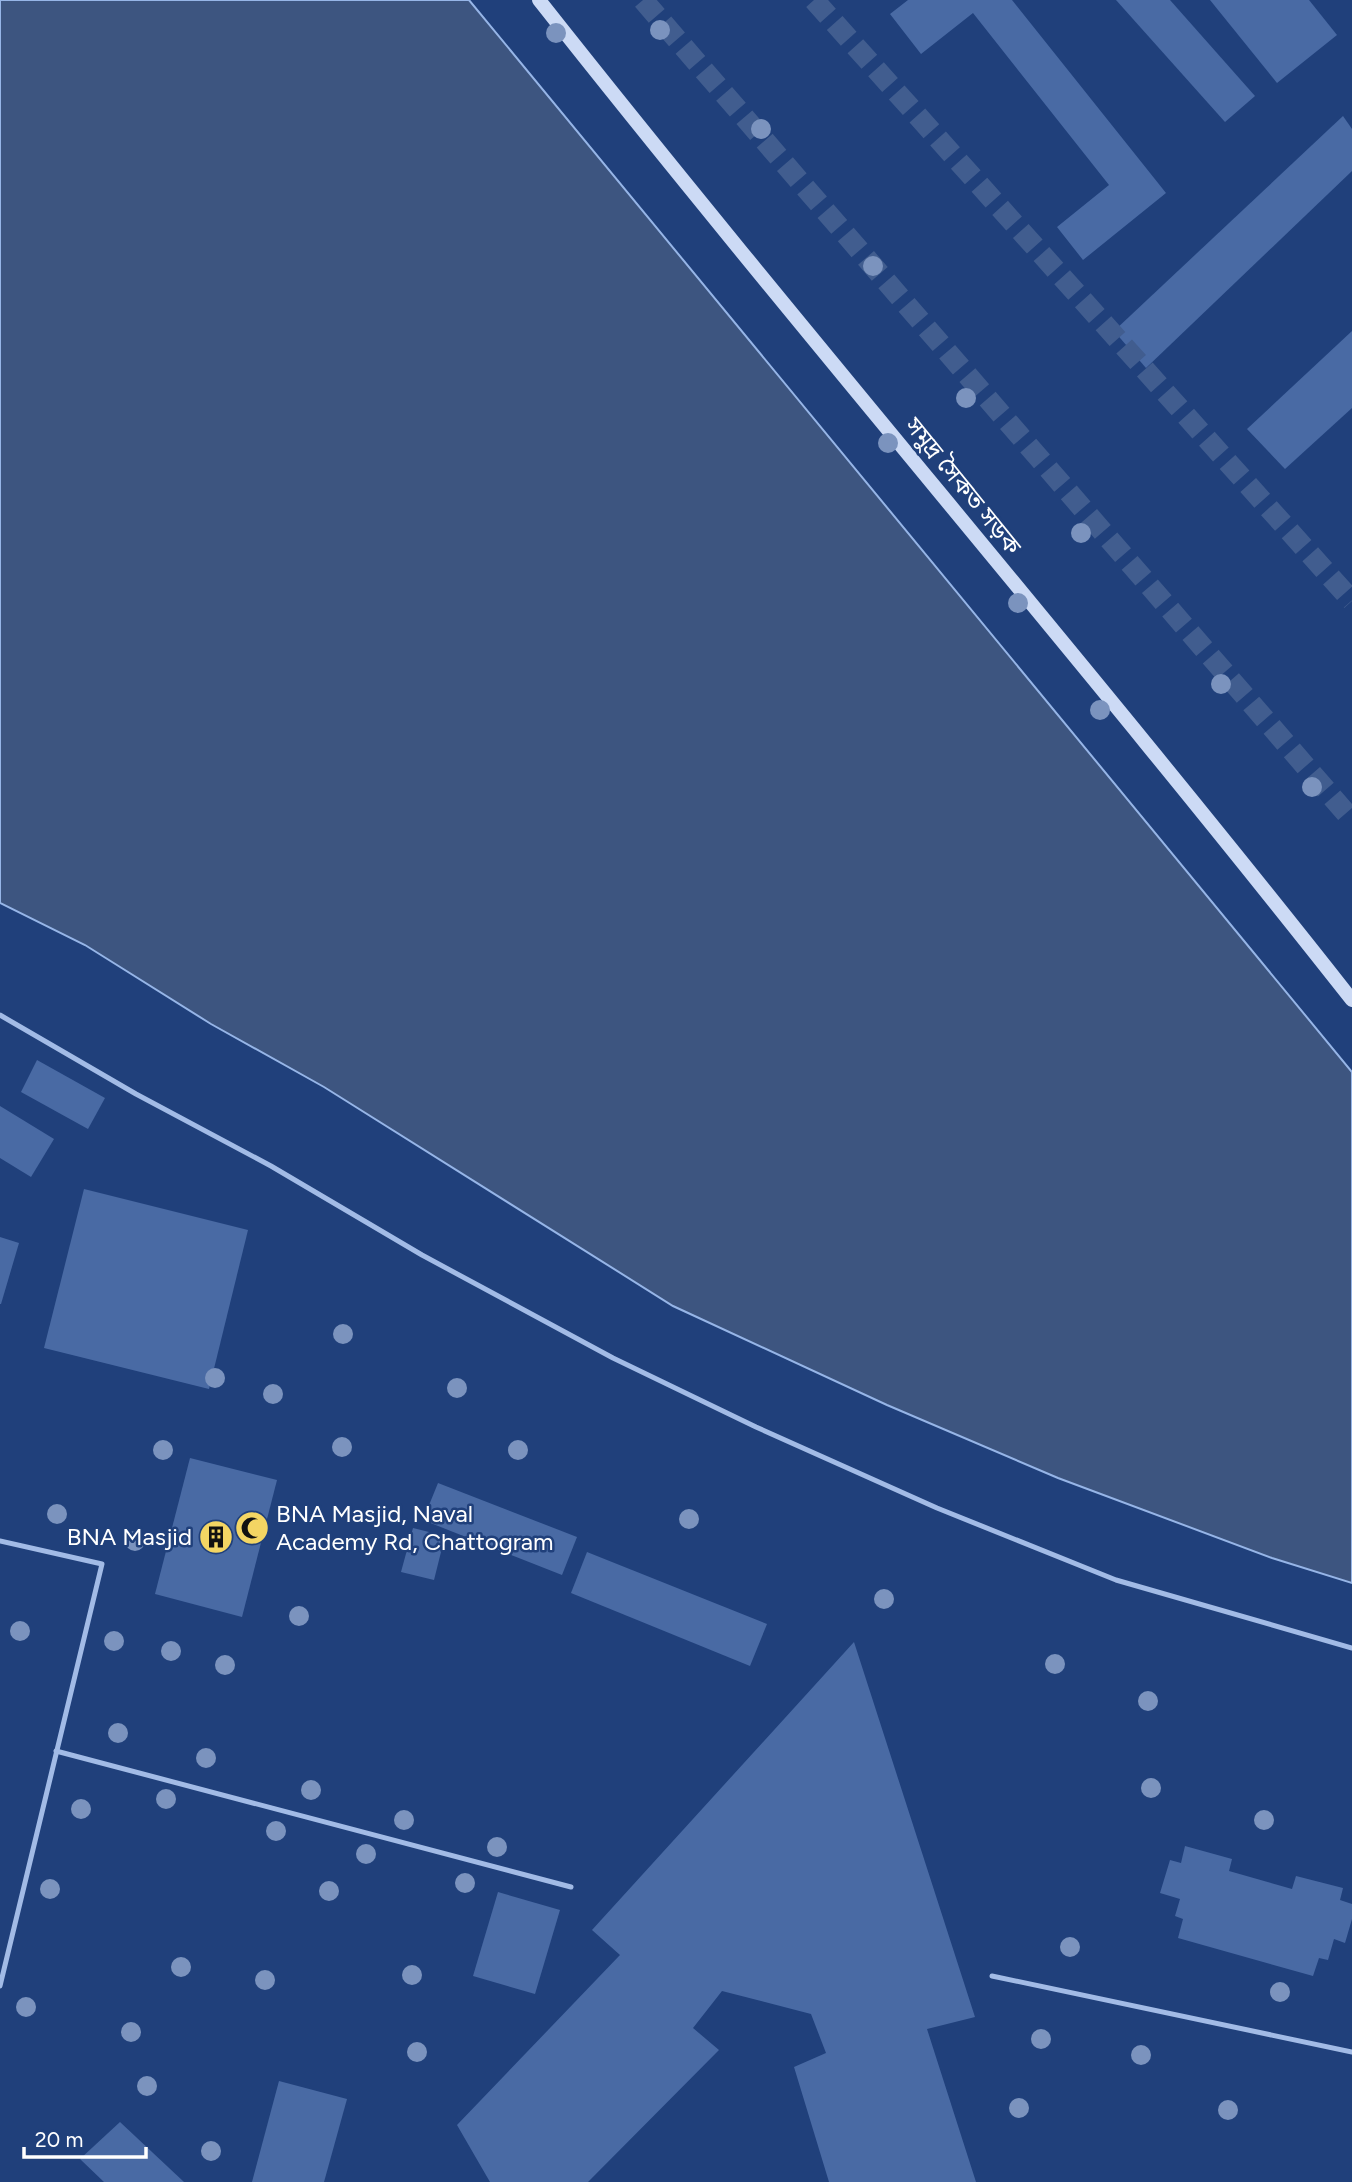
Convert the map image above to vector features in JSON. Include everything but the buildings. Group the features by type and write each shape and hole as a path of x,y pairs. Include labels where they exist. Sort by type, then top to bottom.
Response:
{"main road":[{"name":"সমুদ্র সৈকত সড়ক","path":"539,0 745,259 1158,757 1352,1000"}],"lane":[{"path":"0,1015 136,1094 271,1166 422,1255 613,1358 756,1427 937,1508 1116,1580 1352,1648"},
{"path":"0,1541 102,1564 0,1986"},
{"path":"56,1751 571,1887"},
{"path":"992,1976 1352,2052"}],"water":[{"path":"0,0 469,0 1352,1072 1352,1583 1272,1558 1058,1478 887,1405 673,1306 324,1087 211,1024 85,945 0,903"}],"tunnel":[{"path":"643,0 1352,820"},
{"path":"814,0 1352,601"}],"place":[{"name":"BNA Masjid, Naval Academy Rd, Chattogram","path":"252,1528"},
{"name":"BNA Masjid","path":"216,1537"}]}
